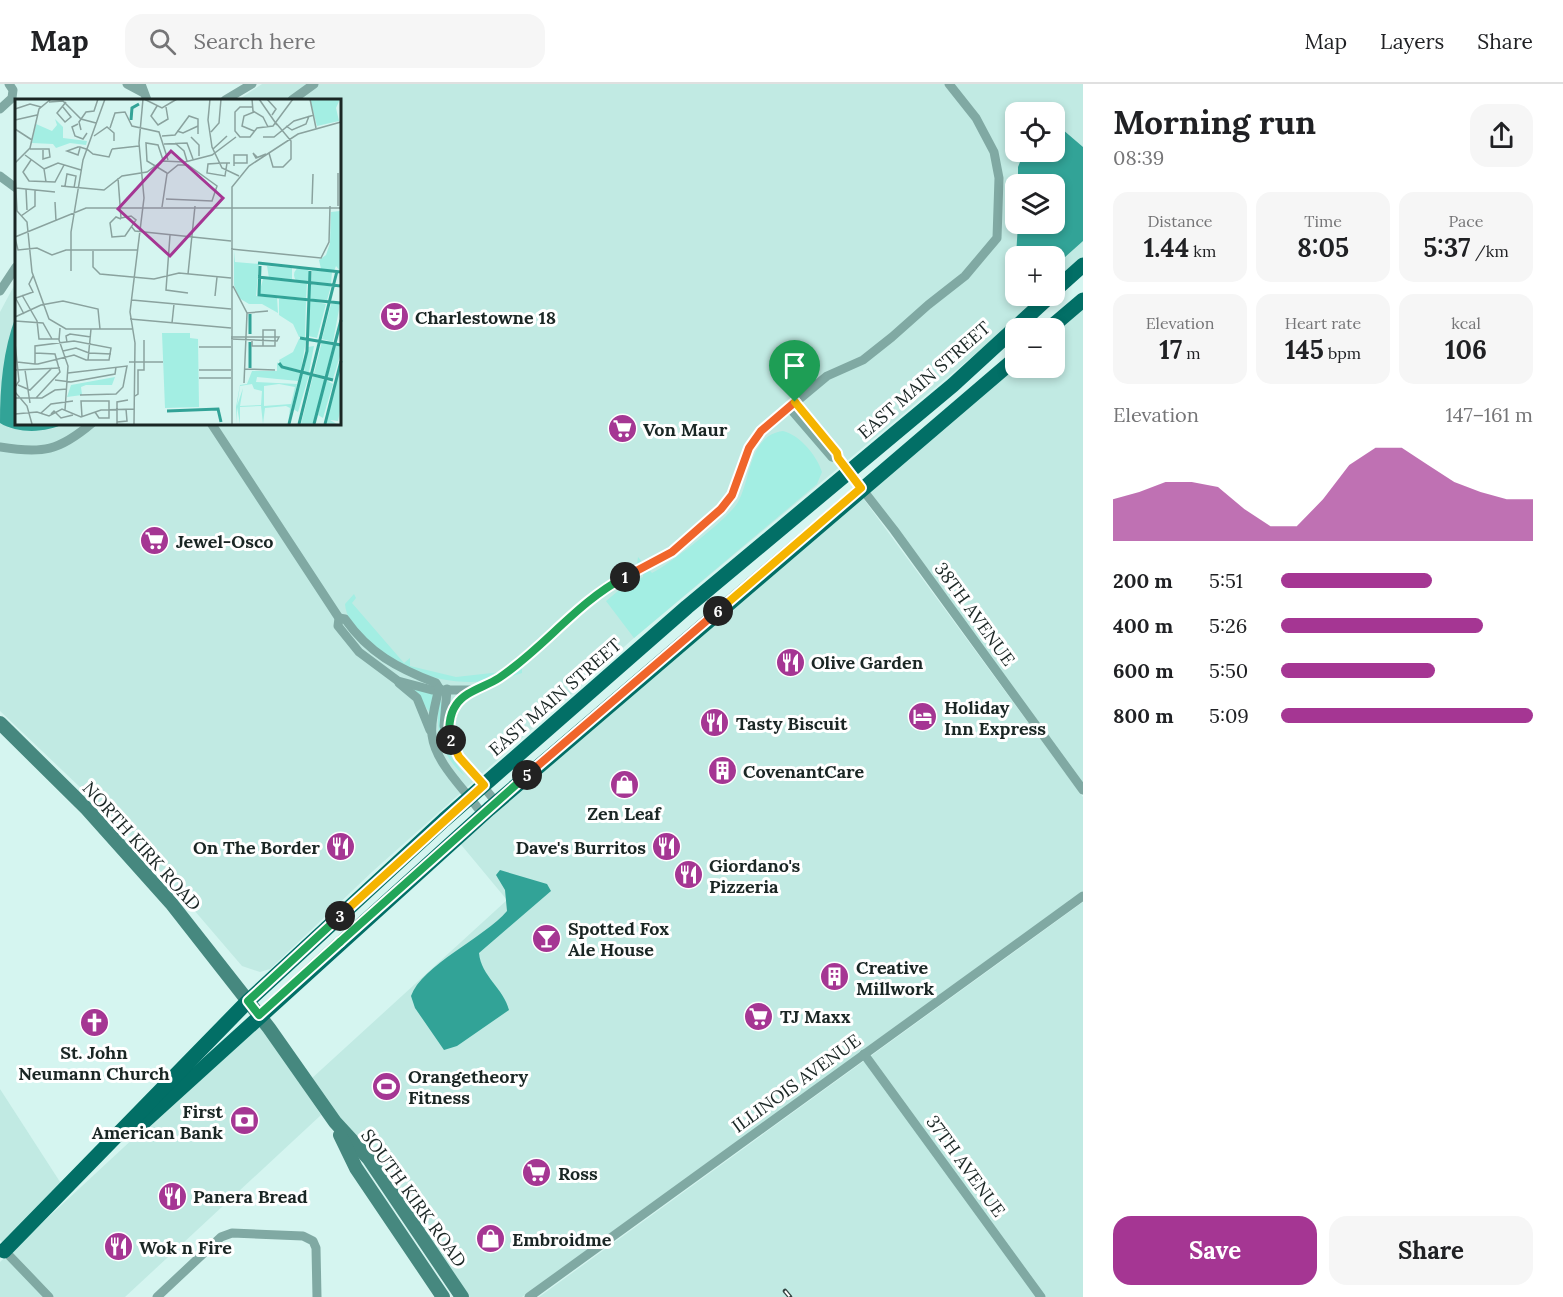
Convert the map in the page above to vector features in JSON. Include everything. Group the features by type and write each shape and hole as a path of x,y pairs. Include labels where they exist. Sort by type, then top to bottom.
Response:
{"main road":[{"path":"1065,281 1083,265"},
{"path":"1062,318 1083,300"},
{"name":"EAST MAIN STREET","path":"1,1250 248,1001 484,785 848,471 953,385 1039,306"},
{"path":"1,1250 482,814 1005,367"},
{"name":"NORTH KIRK ROAD","path":"0,723 127,853 248,1001"},
{"name":"SOUTH KIRK ROAD","path":"248,1001 335,1122 369,1159 462,1297"},
{"name":"SOUTH KIRK ROAD","path":"335,1122 356,1168 443,1297"}],"street":[{"path":"0,109 12,98 13,90 9,84"},
{"path":"127,84 143,92"},
{"path":"227,99 252,84"},
{"path":"293,99 314,84"},
{"path":"448,730 456,704 475,690 506,673 606,587 672,552 721,509 732,495 749,448 761,431 827,376 872,354 965,276 997,238 999,178 994,152 976,118 948,84"},
{"path":"0,176 15,187"},
{"path":"0,291 15,268"},
{"path":"0,269 9,276"},
{"name":"38TH AVENUE","path":"792,404 837,453 838,458 1083,790"},
{"path":"0,447 51,450 76,437 91,424"},
{"path":"212,424 339,618 338,626 359,652 417,698 440,757 482,814"},
{"path":"339,618 345,619 380,657 443,688"},
{"path":"398,681 432,690 443,688 475,690"},
{"path":"443,688 444,726 448,730 459,757 496,802"},
{"path":"431,732 443,688"},
{"name":"ILLINOIS AVENUE","path":"529,1297 1083,896"},
{"name":"37TH AVENUE","path":"864,1054 1041,1297"},
{"path":"157,1297 221,1237 232,1233 303,1236 313,1241 316,1248 317,1297"},
{"path":"1,1250 49,1297"}],"shaded area":[{"path":"262,84 1083,84 1083,261 1065,278 1065,246 1005,246 1005,306 1033,306 1019,318 1005,318 1005,329 634,638 372,872 270,969 260,972 242,966 127,832 0,711 0,312 15,284 15,424 340,424 340,99 240,99"},
{"path":"1065,132 1083,147 1083,241 1065,257 1065,246 1017,246 1017,234 1065,234 1065,174 1018,174 1020,162 1065,162"},
{"path":"1083,304 1083,784 867,489 1005,377 1065,378 1065,320"},
{"path":"15,319 15,424 63,424 50,429 32,431 7,427 0,423 3,368"},
{"path":"783,431 796,437 816,459 822,472 817,484 634,638 606,601 624,586 643,577 644,566 637,564 638,557 652,573 685,551 724,518 738,502 757,449 772,434"},
{"path":"860,494 1083,797 1083,891 522,1297 467,1297 311,1079 507,900 458,841"},
{"path":"354,594 356,598 352,603 404,663 410,658 410,666 456,677 519,670 518,663 522,664 522,673 479,682 436,678 416,672 379,650 354,624 347,613 345,604"},
{"path":"411,688 433,693 431,714"},
{"path":"441,697 441,734 448,752 465,776 450,760 441,740 438,719"},
{"path":"500,870 547,884 551,891 479,953 484,969 502,995 509,1010 457,1046 444,1050 415,1008 411,996 427,974 507,911 505,890 496,875"},
{"path":"1083,902 1083,1297 539,1297"},
{"path":"259,1022 321,1115 125,1297 0,1297 0,1262"},
{"path":"0,1089 62,1185 3,1243 0,1240"}],"railway":[{"path":"785,1291 790,1297"}],"place":[{"name":"Charlestowne 18","path":"394,317"},
{"name":"Von Maur","path":"622,429"},
{"name":"Jewel-Osco","path":"155,541"},
{"name":"Olive Garden","path":"790,662"},
{"name":"Holiday Inn Express","path":"923,717"},
{"name":"Tasty Biscuit","path":"715,723"},
{"name":"CovenantCare","path":"722,771"},
{"name":"Zen Leaf","path":"624,784"},
{"name":"On The Border","path":"341,847"},
{"name":"Dave's Burritos","path":"667,847"},
{"name":"Giordano's Pizzeria","path":"688,875"},
{"name":"Spotted Fox Ale House","path":"547,938"},
{"name":"Creative Millwork","path":"835,977"},
{"name":"TJ Maxx","path":"759,1016"},
{"name":"St. John Neumann Church","path":"94,1023"},
{"name":"Orangetheory Fitness","path":"387,1086"},
{"name":"First American Bank","path":"244,1121"},
{"name":"Ross","path":"537,1173"},
{"name":"Panera Bread","path":"172,1196"},
{"name":"Embroidme","path":"491,1239"},
{"name":"Wok n Fire","path":"118,1247"}],"route":[{"path":"795,402 837,453 838,458 861,488 496,802 259,1015 248,1001 484,785 459,757 452,745 448,730 456,704 475,690 506,673 606,587 672,552 721,509 732,495 749,448 761,431 795,402"}]}
